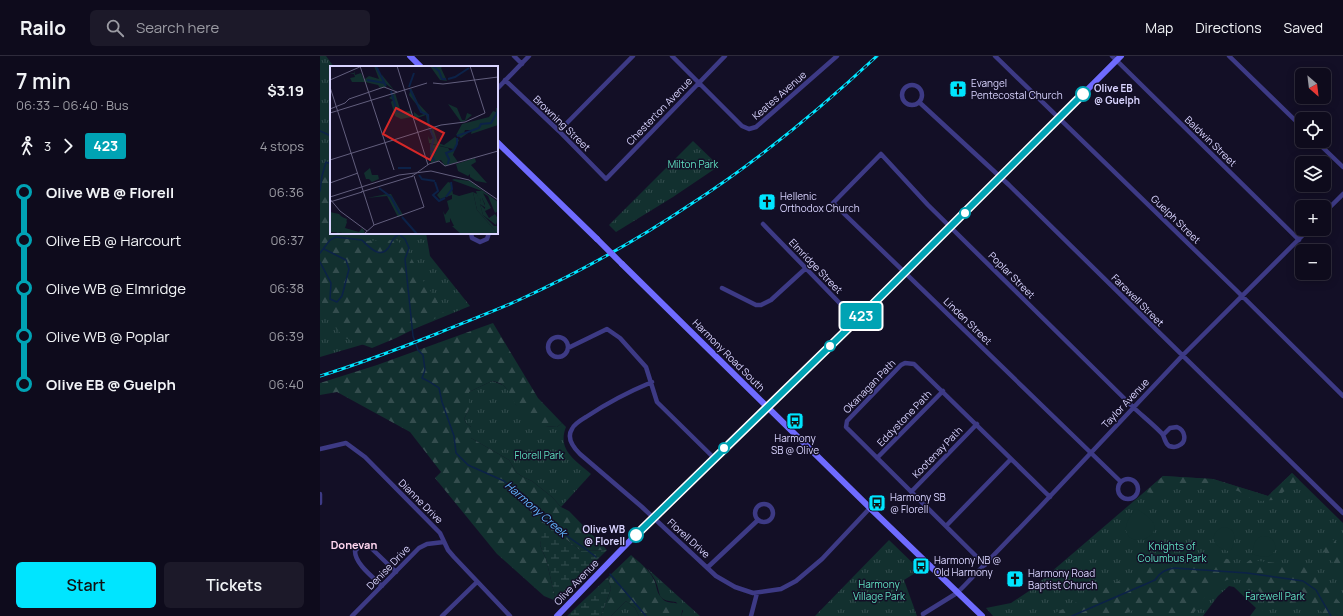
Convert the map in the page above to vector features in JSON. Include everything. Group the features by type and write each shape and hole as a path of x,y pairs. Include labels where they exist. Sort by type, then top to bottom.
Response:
{"main road":[{"path":"410,56 420,66"},
{"name":"Olive Avenue","path":"556,616 653,517 905,272 1058,119 1116,58"},
{"name":"Harmony Road South","path":"498,143 982,616"}],"street":[{"path":"514,56 522,64"},
{"path":"498,88 529,56"},
{"path":"559,131 633,56"},
{"path":"672,56 700,83"},
{"name":"Chesterton Avenue","path":"606,179 725,56"},
{"name":"Keates Avenue","path":"700,83 742,126 749,129 756,127 837,56"},
{"name":"Guelph Street","path":"995,56 1058,119 1242,295 1343,396"},
{"path":"1229,56 1295,120"},
{"name":"Baldwin Street","path":"1116,58 1299,240"},
{"name":"Browning Street","path":"505,80 559,131 606,179"},
{"name":"Farewell Street","path":"910,85 917,86 919,88 922,94 919,102 912,105 906,103 902,94 905,88 910,85"},
{"name":"Farewell Street","path":"919,102 1000,177 1343,512"},
{"path":"1323,148 1343,167"},
{"name":"Poplar Street","path":"833,203 881,154 950,227 1163,435"},
{"path":"1331,207 1343,194"},
{"name":"Linden Street","path":"833,203 1091,452 1120,482"},
{"name":"Elmridge Street","path":"763,224 856,320"},
{"path":"472,234 475,240 480,242 486,239 488,234"},
{"name":"Taylor Avenue","path":"923,614 957,593 1050,497 1182,356 1303,236"},
{"path":"722,288 756,305 761,305 771,300 806,268"},
{"path":"568,348 566,341 559,338 552,340 549,346 550,353 556,357 561,357 565,354 568,348 607,329 620,338 646,367 652,382 657,402 714,458"},
{"name":"Okanagan Path","path":"985,565 846,427 847,421 901,365 905,362 914,364 1050,497"},
{"name":"Florell Drive","path":"652,382 604,404 576,425 572,429 569,437 576,450 653,517 716,576 736,587 757,593 781,589 796,581 822,559 870,508"},
{"name":"Eddystone Path","path":"877,458 943,391"},
{"name":"Kootenay Path","path":"911,492 977,424"},
{"path":"1177,427 1184,434 1184,440 1180,446 1170,446 1166,442 1163,435 1170,428 1177,427"},
{"name":"Dianne Drive","path":"320,448 346,443 365,457 440,533 454,557 510,616"},
{"path":"946,526 1011,459"},
{"path":"1130,479 1136,482 1139,490 1137,495 1128,499 1122,497 1119,491 1120,482 1130,479"},
{"path":"320,494 320,503"},
{"path":"764,503 771,506 774,512 771,519 764,522 758,520 755,514 758,506 764,503"},
{"path":"708,567 758,520"},
{"name":"Denise Drive","path":"352,616 419,548 427,544 444,542"},
{"path":"382,586 359,563 355,556 355,551 362,544 368,545 373,549 396,572"},
{"path":"442,616 477,582"},
{"path":"751,616 757,593"}],"green space":[{"path":"320,56 326,56 333,66 330,66 330,234 426,234 430,256 470,306 409,331 320,357"},
{"name":"Milton Park","path":"693,141 719,166 673,197 616,232 609,225"},
{"path":"320,174 330,175 330,234 352,234 363,241 396,240 406,248 425,284 435,297 444,314 396,338 372,348 345,338 329,321 320,297"},
{"path":"493,323 538,398 562,423 557,427 545,426 536,428 517,407 504,386 492,381 469,392 469,409 464,419 471,427 471,438 509,460 517,473 532,481 552,497 561,507 569,511 607,550 581,551 545,523 540,545 546,559 556,601 544,596 497,554 435,478 441,472 410,432 337,392 320,395 320,383 377,365"},
{"name":"Florell Park","path":"492,381 503,385 511,393 516,405 545,426 557,427 562,423 566,427 564,442 569,454 591,474 561,507 552,497 532,481 517,473 509,460 471,438 471,427 464,419 469,409 469,392"},
{"name":"Knights of Columbus Park","path":"1292,473 1343,523 1343,616 1250,616 1256,608 1234,587 1229,586 1218,596 1203,616 993,616 986,608 1011,603 1029,591 1163,476 1213,479 1268,496"},
{"path":"1292,473 1299,480 1273,500 1261,501 1250,498 1238,491 1218,487 1172,483 1159,494 1145,492 1163,476 1213,479 1268,496"},
{"path":"1137,509 1152,521 1154,527 1150,536 1139,540 1128,536 1126,530 1126,525 1130,517 1134,510"},
{"path":"544,522 581,551 607,550 556,601 546,559 540,545"},
{"path":"1225,527 1229,528 1234,533 1234,543 1231,550 1228,551 1217,545 1214,541 1215,533 1219,529"},
{"path":"1263,536 1272,539 1274,542 1275,550 1270,556 1265,557 1252,554 1256,540"},
{"path":"1329,536 1343,549 1343,574 1326,555 1319,543 1322,537"},
{"name":"Harmony Village Park","path":"889,540 920,570 904,580 917,616 815,616"},
{"path":"1173,553 1208,555 1232,560 1235,568 1232,578 1212,586 1193,614 1190,616 1151,616 1133,610 1120,616 1049,616 1135,573 1160,556"},
{"path":"631,555 650,573 655,582 658,593 663,600 678,604 682,607 681,616 639,616 635,608 626,601 611,616 601,616 611,589 608,577"},
{"name":"Farewell Park","path":"1250,560 1302,566 1311,571 1343,606 1343,616 1326,616 1318,609 1310,605 1296,602 1262,611 1264,600 1260,592 1257,588 1243,581 1243,569 1245,564"},
{"path":"648,569 700,616 681,616 683,611 676,602 665,600 660,596 655,580"},
{"path":"608,577 611,589 601,616 567,616"},
{"path":"626,601 635,608 639,616 611,616"}],"waterway":[{"name":"Harmony Creek","path":"320,131 330,136"},
{"name":"Harmony Creek","path":"320,191 326,162 330,164"},
{"name":"Harmony Creek","path":"320,253 330,240 336,237 362,240 371,249 378,252 386,251 394,238 399,234 405,239 409,248 405,259 413,336 418,350 423,355 425,370 422,378 439,388 442,402 454,436 456,453 468,465 504,481 557,529 596,557"},
{"path":"320,262 331,283 330,299 337,302 342,296 349,269 346,260 324,249"},
{"path":"1072,616 1155,580 1163,572 1174,568 1247,573 1303,581 1316,590 1331,616"},
{"name":"Harmony Creek","path":"610,574 646,616"}],"railway":[{"path":"320,376 393,351 510,304 565,278 629,243 716,188 764,153 833,96 877,56"}],"bus line":[{"name":"423","path":"636,535 862,315 1083,94"}],"place":[{"name":"Evangel Pentecostal Church","path":"958,89"},
{"name":"Olive EB @ Guelph","path":"1083,94"},
{"name":"Hellenic Orthodox Church","path":"767,202"},
{"name":"Harmony SB @ Olive","path":"795,421"},
{"name":"Harmony SB @ Florell","path":"877,503"},
{"name":"Olive WB @ Florell","path":"636,535"},
{"name":"Harmony NB @ Old Harmony","path":"921,566"},
{"name":"Harmony Road Baptist Church","path":"1015,579"}],"district":[{"name":"Donevan","path":"354,545"}]}
